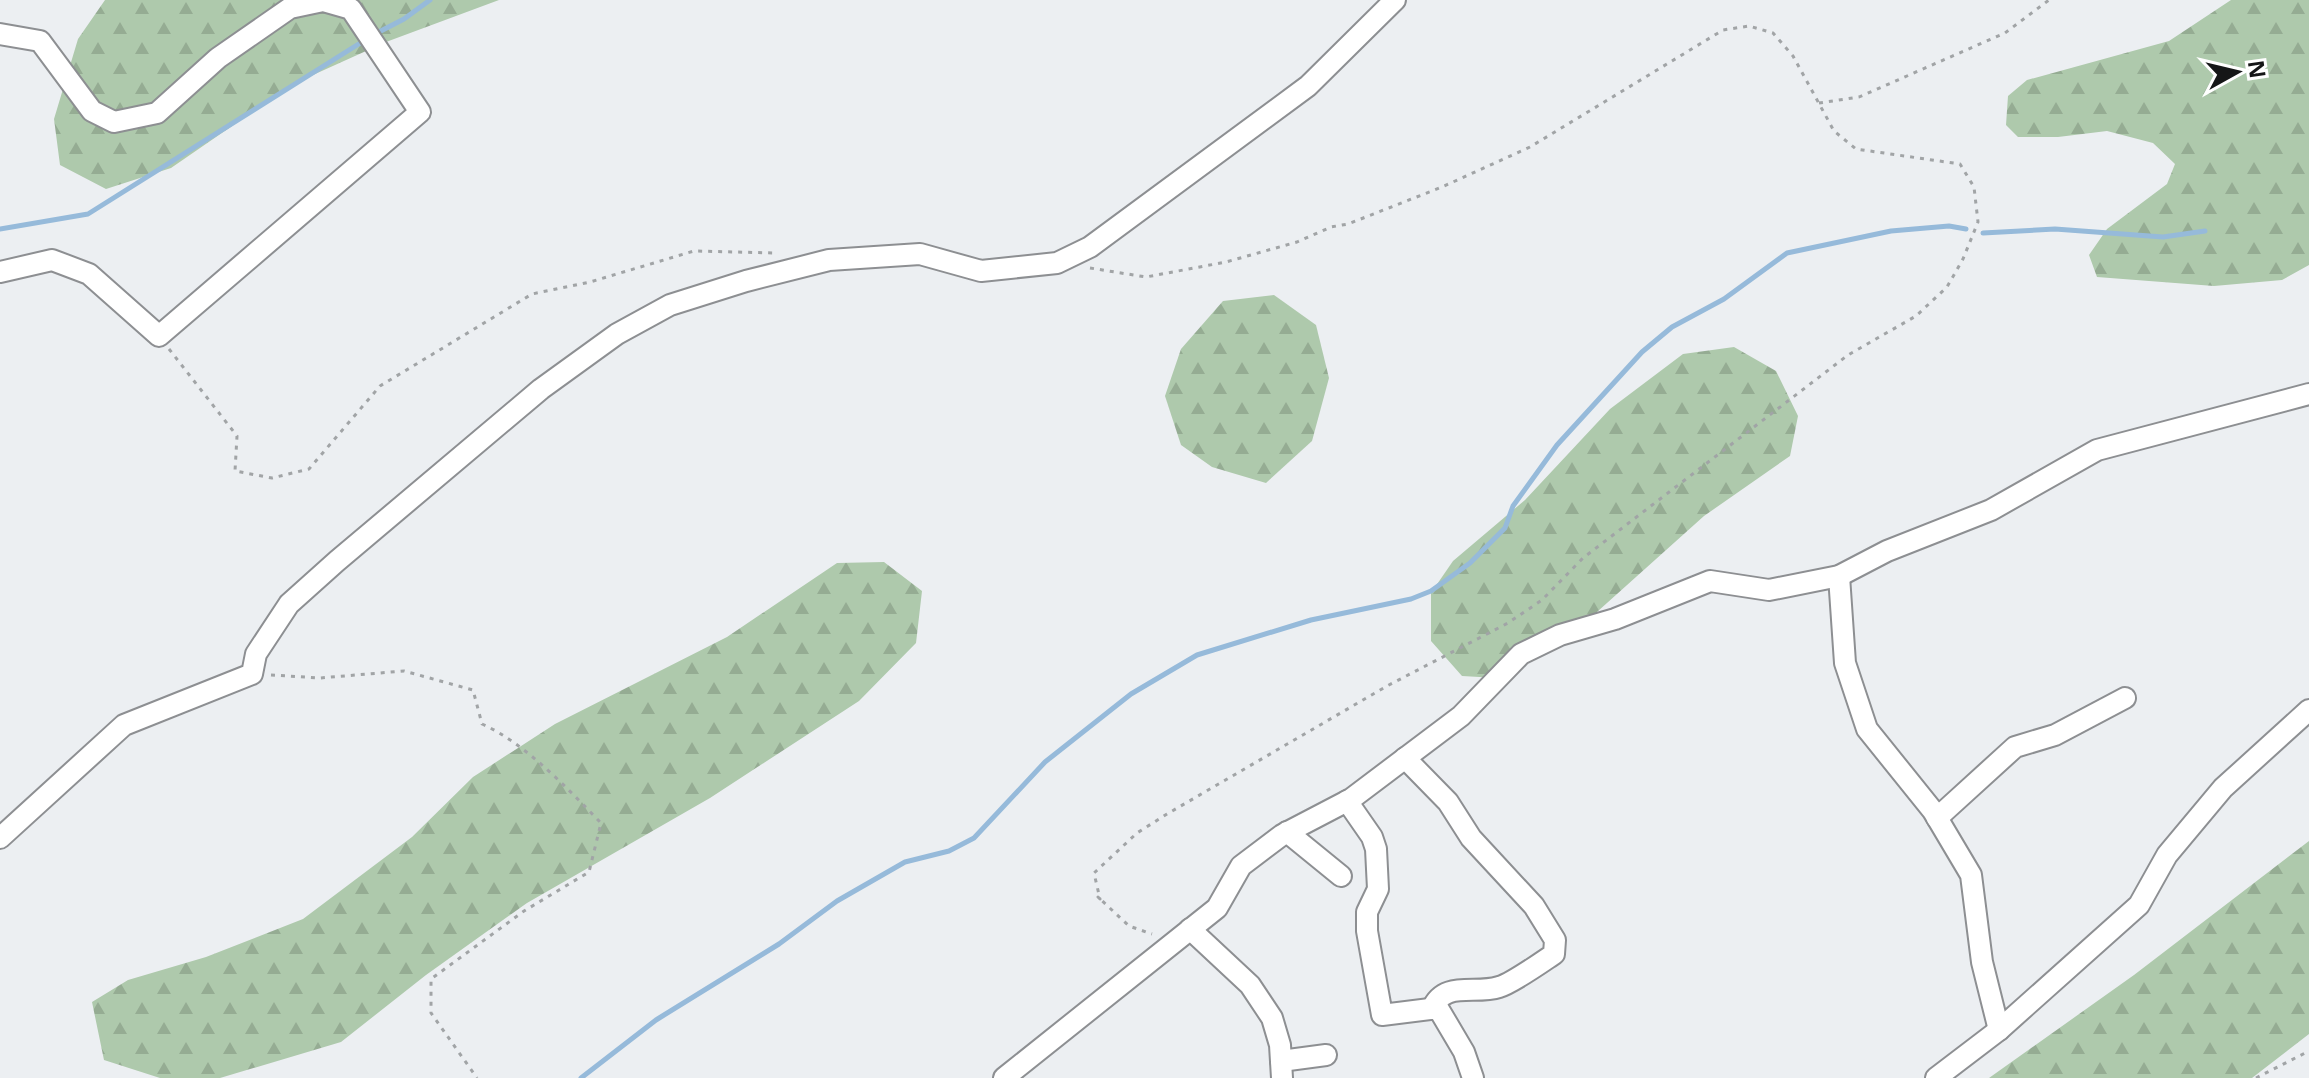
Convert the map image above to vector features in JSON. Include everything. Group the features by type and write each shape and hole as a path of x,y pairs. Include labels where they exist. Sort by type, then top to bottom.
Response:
{"street":[{"path":"0,838 124,725 252,674 256,654 289,604 541,389 617,334 670,305 829,260 920,254 981,271 1057,263 1090,247 1308,86 1395,0"},
{"path":"0,34 40,41 92,111 114,122 157,113 218,58 290,8 323,1 351,9 420,112 159,336 89,274 52,260 0,272"},
{"path":"1004,1078 1217,908 1241,866 1287,832 1347,801 1461,716 1521,654 1560,635 1615,619 1710,581 1769,590 1839,576 1887,551 1991,510 2097,450 2309,394"},
{"path":"1839,576 1845,663 1867,729 1937,818 1971,875 1982,962 1999,1030"},
{"path":"1937,818 2015,747 2055,735 2125,698"},
{"path":"1936,1078 1999,1030 2139,905 2167,855 2223,788 2309,710"},
{"path":"1405,758 1448,802 1471,838 1534,906 1555,940 1554,954 1500,987 1445,992 1432,1009"},
{"path":"1347,801 1372,837 1376,849 1378,889 1367,912 1367,931 1382,1015 1438,1008 1464,1052 1473,1078"},
{"path":"1287,832 1341,876"},
{"path":"1182,935 1215,950 1257,996 1272,1018 1280,1045 1281,1070 1326,1055"}],"path":[{"path":"1819,103 1859,97 2005,33 2049,0"},
{"path":"1086,268 1146,277 1226,262 1348,224 1442,187 1530,147 1723,30 1749,26 1773,33 1793,56 1834,131 1856,149 1960,164 1974,187 1978,222 1963,259 1947,287 1916,316 1848,355 1583,558 1542,600 1508,623 1387,686 1137,833 1094,873 1100,899 1098,897 1129,926 1182,935"},
{"path":"159,336 237,436 235,471 272,478 309,469 380,386 532,294 590,282 694,251 762,250 789,254"},
{"path":"252,674 320,678 404,671 473,690 482,724 531,757 601,823 589,872 524,911 431,979 431,1013 477,1078"},
{"path":"2256,1078 2309,1051"}],"green space":[{"path":"105,0 499,0 386,42 293,84 171,168 106,189 60,165 54,119 78,39"},
{"path":"2231,0 2309,0 2309,265 2282,280 2214,286 2097,277 2089,255 2107,229 2167,184 2175,164 2153,143 2107,131 2058,137 2018,137 2006,125 2008,96 2027,80 2169,41"},
{"path":"1274,295 1316,325 1329,378 1312,441 1266,483 1212,467 1181,445 1165,396 1181,349 1223,301"},
{"path":"1734,347 1776,371 1798,416 1790,456 1704,516 1578,629 1497,678 1462,676 1431,641 1431,593 1453,561 1525,500 1610,409 1683,354"},
{"path":"884,562 922,591 916,643 859,701 710,798 527,903 426,975 341,1042 220,1078 160,1078 104,1060 92,1002 128,980 206,957 303,919 412,837 473,777 555,724 727,637 837,563"},
{"path":"2309,841 2309,1034 2252,1078 1989,1078 2134,975"}],"waterway":[{"path":"373,35 404,19 430,0"},
{"path":"0,229 88,214 365,40"},
{"path":"581,1078 656,1020 779,944 837,901 905,862 949,851 974,838 1045,762 1131,694 1197,655 1311,620 1411,599 1431,591 1470,563 1505,528 1513,506 1557,445 1642,352 1672,327 1724,299 1787,253 1891,231 1949,226 1966,229"},
{"path":"1983,233 2055,229 2163,237 2205,231"}]}
